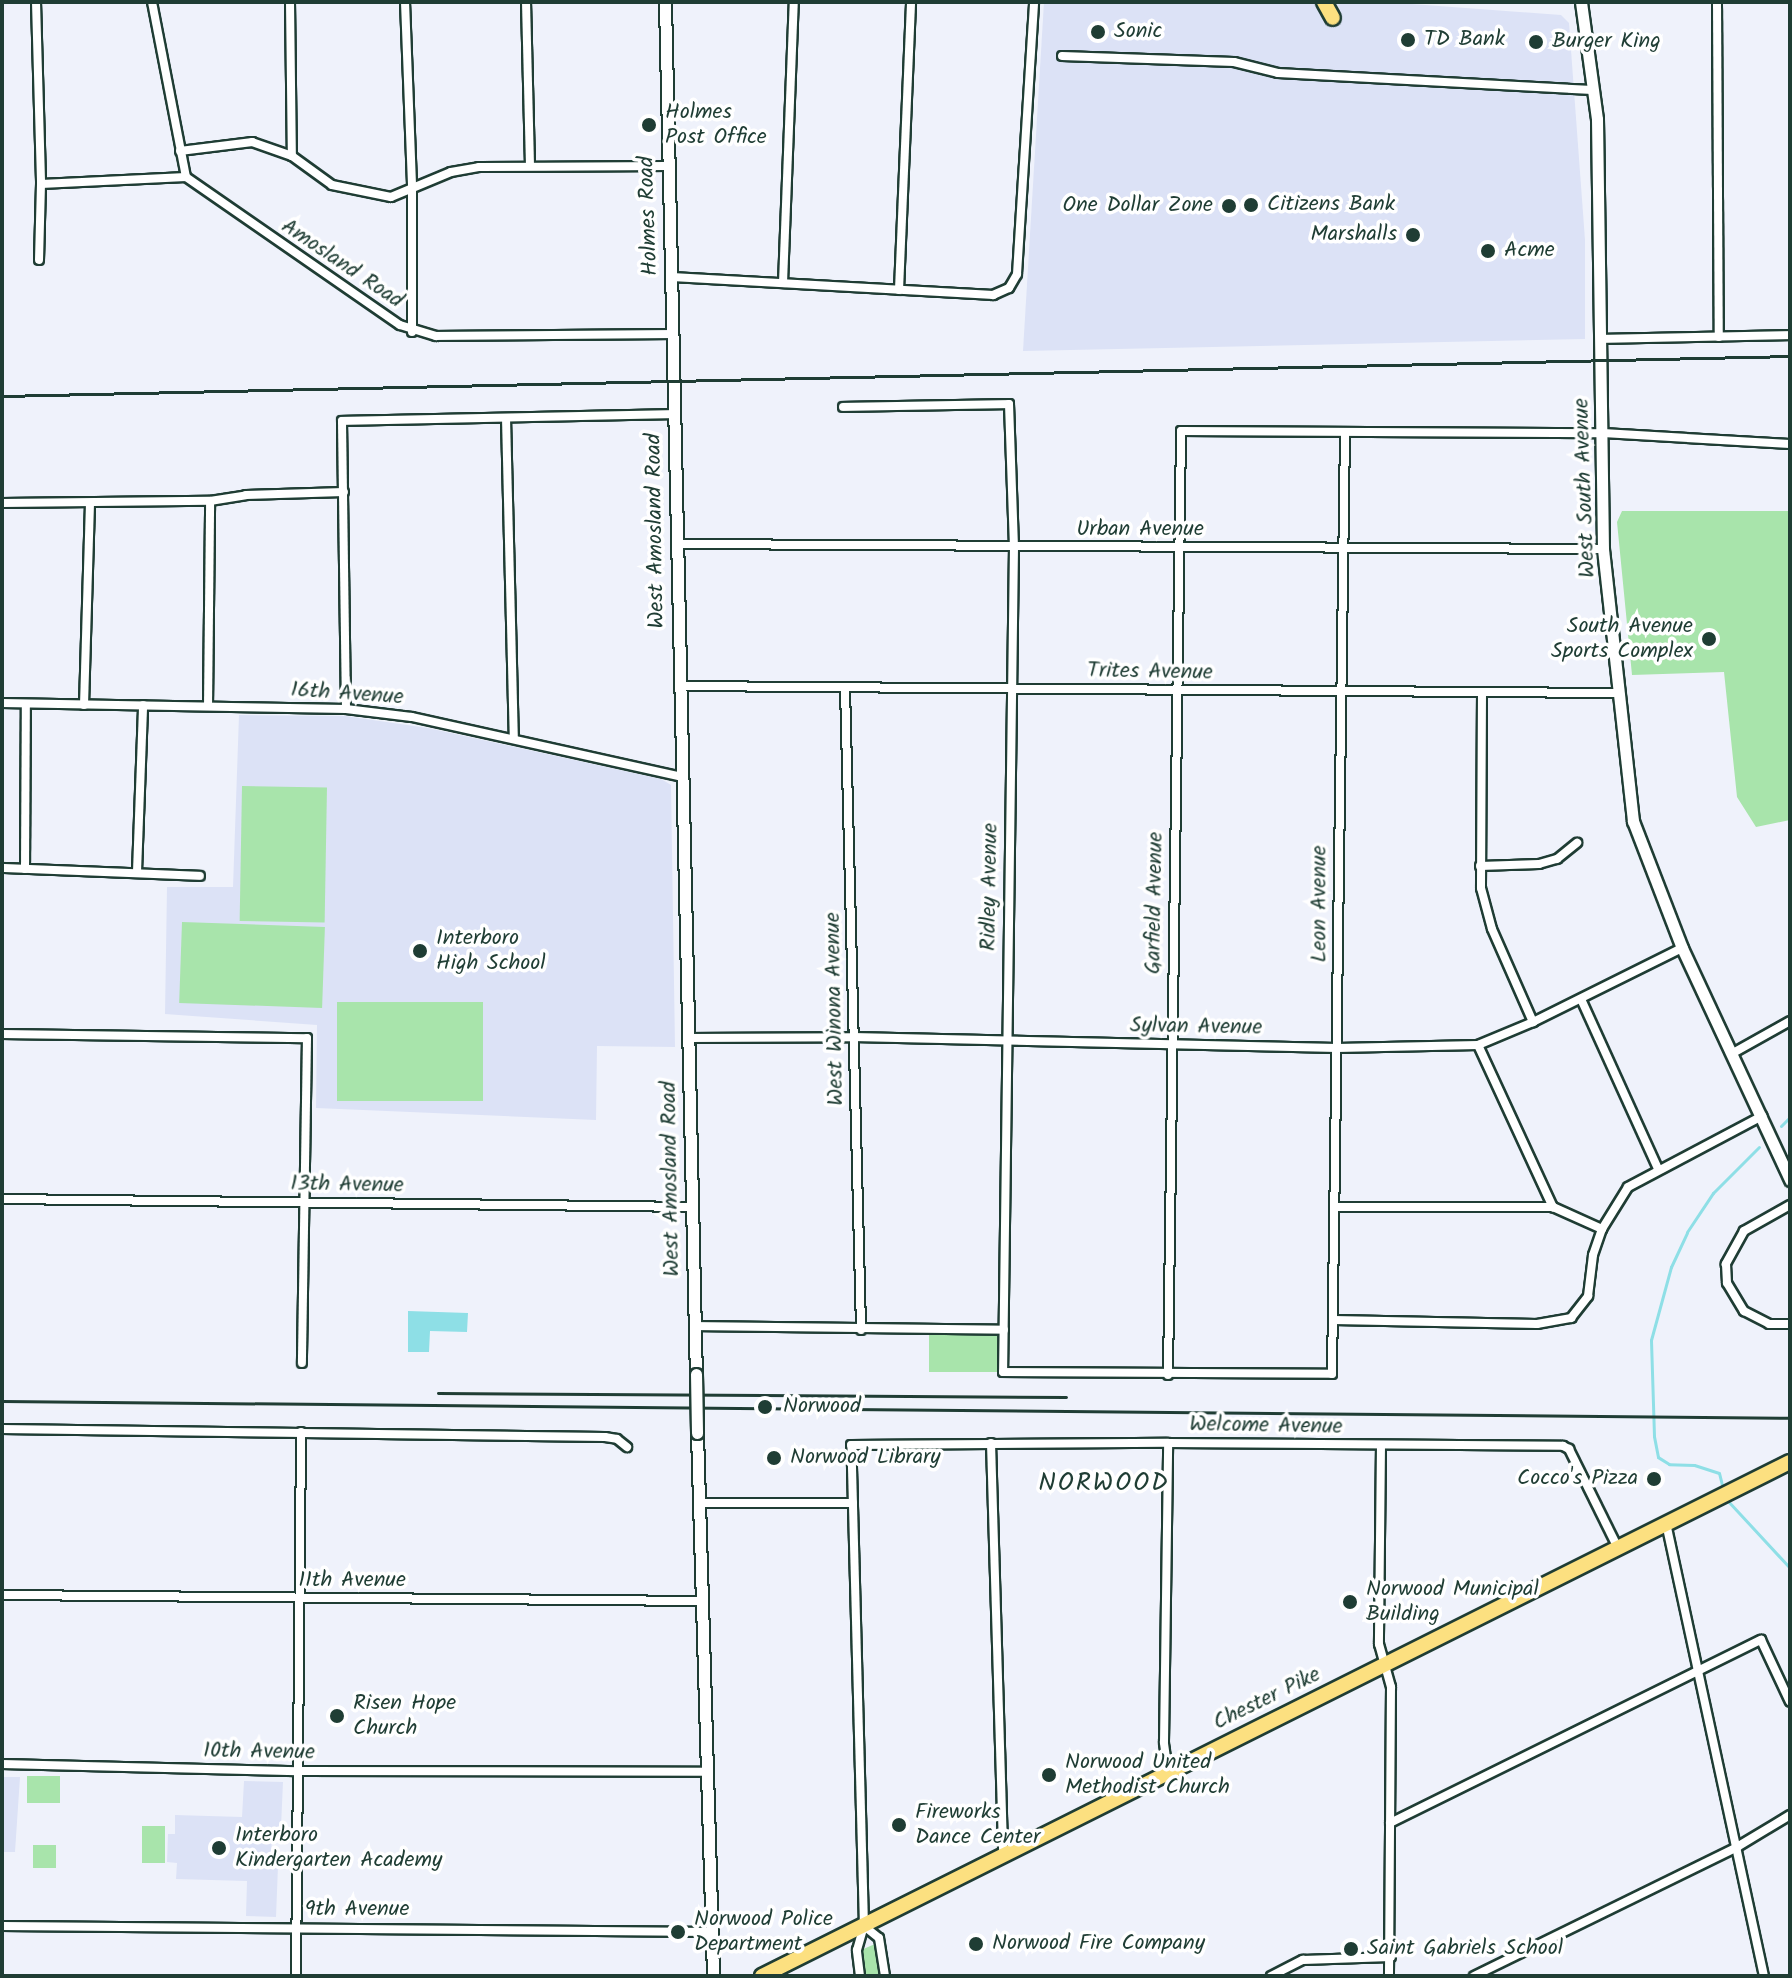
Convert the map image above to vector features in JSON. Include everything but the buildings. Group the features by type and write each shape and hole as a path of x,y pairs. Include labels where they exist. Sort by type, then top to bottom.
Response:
{"main road":[{"path":"1324,2 1333,18"},
{"name":"Chester Pike","path":"762,1976 1790,1462"}],"street":[{"path":"36,2 41,184 39,260"},
{"path":"41,184 186,177 152,2"},
{"path":"290,2 292,156"},
{"path":"405,2 412,187 412,332"},
{"path":"526,2 530,164"},
{"name":"Holmes Road","path":"665,2 673,380"},
{"path":"783,283 794,2"},
{"path":"899,290 911,2"},
{"path":"672,277 993,295 1009,288 1017,274 1034,2"},
{"name":"West South Avenue","path":"1581,2 1597,119 1603,549 1633,821 1682,948 1790,1180"},
{"path":"1717,2 1719,337"},
{"path":"1062,56 1234,62 1278,73 1593,90"},
{"path":"180,151 252,142 292,156 332,185 391,197 465,169 530,164 667,166"},
{"name":"Amosland Road","path":"186,177 412,332 436,336 671,334"},
{"path":"1601,339 1790,335"},
{"name":"West Amosland Road","path":"673,380 713,1976"},
{"name":"Ridley Avenue","path":"843,407 1009,404 1014,547 1009,689 1003,1372 1168,1375"},
{"path":"346,709 342,421 674,414"},
{"path":"506,418 514,738"},
{"name":"Garfield Avenue","path":"1168,1375 1176,690 1182,547 1181,431 1345,433"},
{"path":"1345,433 1603,433 1790,444"},
{"name":"Leon Avenue","path":"1168,1375 1332,1374 1345,433"},
{"path":"2,503 210,501 246,495 344,492"},
{"path":"208,705 210,501"},
{"path":"84,705 90,504"},
{"name":"Urban Avenue","path":"677,544 1343,550 1603,549"},
{"name":"Trites Avenue","path":"680,686 1620,693"},
{"name":"West Winona Avenue","path":"845,687 861,1330"},
{"path":"1482,694 1481,888 1492,929 1533,1022"},
{"name":"16th Avenue","path":"2,703 346,709 412,717 682,777"},
{"path":"25,869 26,704"},
{"path":"137,872 143,705"},
{"path":"1480,866 1539,864 1557,859 1577,843"},
{"path":"2,868 200,876"},
{"name":"Sylvan Avenue","path":"688,1038 853,1037 1006,1043 1337,1048 1478,1045 1533,1022 1682,948"},
{"path":"1581,999 1658,1169"},
{"path":"1733,1053 1767,1037 1790,1021"},
{"path":"2,1034 307,1038 302,1363"},
{"path":"1478,1045 1553,1207"},
{"path":"1334,1320 1537,1324 1565,1321 1578,1313 1588,1296 1593,1255 1602,1229 1628,1187 1762,1116"},
{"name":"13th Avenue","path":"2,1199 692,1207"},
{"path":"1790,1205 1744,1231 1726,1264 1727,1283 1744,1311 1769,1324 1790,1324"},
{"path":"1336,1207 1553,1207 1602,1229"},
{"path":"695,1326 1004,1330"},
{"path":"2,1429 605,1437 617,1439 627,1447"},
{"path":"296,1976 301,1432"},
{"path":"991,1443 1003,1855"},
{"path":"1168,1443 1164,1742 1168,1772"},
{"name":"Welcome Avenue","path":"853,1503 851,1445 1168,1443 1569,1449 1618,1548"},
{"path":"1381,1445 1379,1644 1391,1687 1389,1976"},
{"path":"699,1503 853,1503 864,1926 857,1950 860,1976"},
{"path":"1666,1523 1764,1976"},
{"name":"11th Avenue","path":"2,1595 702,1601"},
{"path":"1390,1823 1698,1668 1761,1640 1790,1702"},
{"name":"10th Avenue","path":"2,1764 298,1771 707,1772"},
{"path":"1474,1976 1737,1847 1790,1815"},
{"name":"9th Avenue","path":"2,1926 712,1932"},
{"path":"864,1926 879,1938 885,1976"},
{"path":"1271,1976 1303,1960 1391,1957"}],"shaded area":[{"path":"1044,2 1385,2 1561,15 1569,23 1585,240 1585,339 1023,351"},
{"name":"Interboro High School","path":"239,715 345,716 428,728 661,779 671,785 675,1047 597,1046 596,1120 316,1108 317,1025 165,1014 167,887 233,887"},
{"path":"2,1777 20,1777 15,1852 2,1852"},
{"name":"Interboro Kindergarten Academy","path":"244,1781 283,1782 281,1827 272,1827 271,1866 278,1866 276,1917 246,1916 247,1881 176,1879 177,1863 167,1862 168,1834 175,1834 175,1815 242,1817"}],"green space":[{"name":"South Avenue Sports Complex","path":"1622,511 1790,511 1790,820 1756,827 1737,797 1724,672 1632,675 1617,522"},
{"path":"242,786 327,787 325,922 240,921"},
{"path":"182,922 325,927 322,1008 179,1003"},
{"path":"337,1002 483,1002 483,1101 337,1101"},
{"path":"929,1330 1004,1330 1004,1372 929,1372"},
{"path":"27,1776 60,1776 60,1803 27,1803"},
{"path":"142,1826 165,1826 165,1863 142,1863"},
{"path":"33,1845 56,1845 56,1868 33,1868"},
{"path":"875,1944 880,1976 865,1976 861,1950"}],"water":[{"path":"408,1311 468,1313 467,1332 430,1331 429,1352 408,1352"}],"waterway":[{"path":"1781,1126 1790,1117"},
{"path":"1723,1489 1719,1473 1694,1465 1669,1464 1658,1457 1654,1436 1651,1340 1671,1267 1687,1232 1713,1193 1759,1147"},
{"path":"1727,1500 1790,1568"}],"railway":[{"path":"2,396 1790,356"},
{"path":"438,1393 1066,1397"},
{"path":"2,1401 1790,1418"}],"place":[{"name":"Sonic","path":"1098,32"},
{"name":"TD Bank","path":"1408,40"},
{"name":"Burger King","path":"1536,42"},
{"name":"Holmes Post Office","path":"649,125"},
{"name":"Citizens Bank","path":"1251,205"},
{"name":"One Dollar Zone","path":"1229,206"},
{"name":"Marshalls","path":"1413,235"},
{"name":"Acme","path":"1488,251"},
{"name":"South Avenue Sports Complex","path":"1709,639"},
{"name":"Interboro High School","path":"420,951"},
{"name":"Norwood","path":"765,1407"},
{"name":"Norwood Library","path":"774,1458"},
{"name":"Cocco's Pizza","path":"1654,1479"},
{"name":"Norwood Municipal Building","path":"1350,1602"},
{"name":"Risen Hope Church","path":"337,1716"},
{"name":"Norwood United Methodist Church","path":"1049,1775"},
{"name":"Fireworks Dance Center","path":"899,1825"},
{"name":"Interboro Kindergarten Academy","path":"219,1848"},
{"name":"Norwood Police Department","path":"678,1932"},
{"name":"Norwood Fire Company","path":"976,1944"},
{"name":"Saint Gabriels School","path":"1351,1949"}],"district":[{"name":"NORWOOD","path":"1104,1484"}]}
